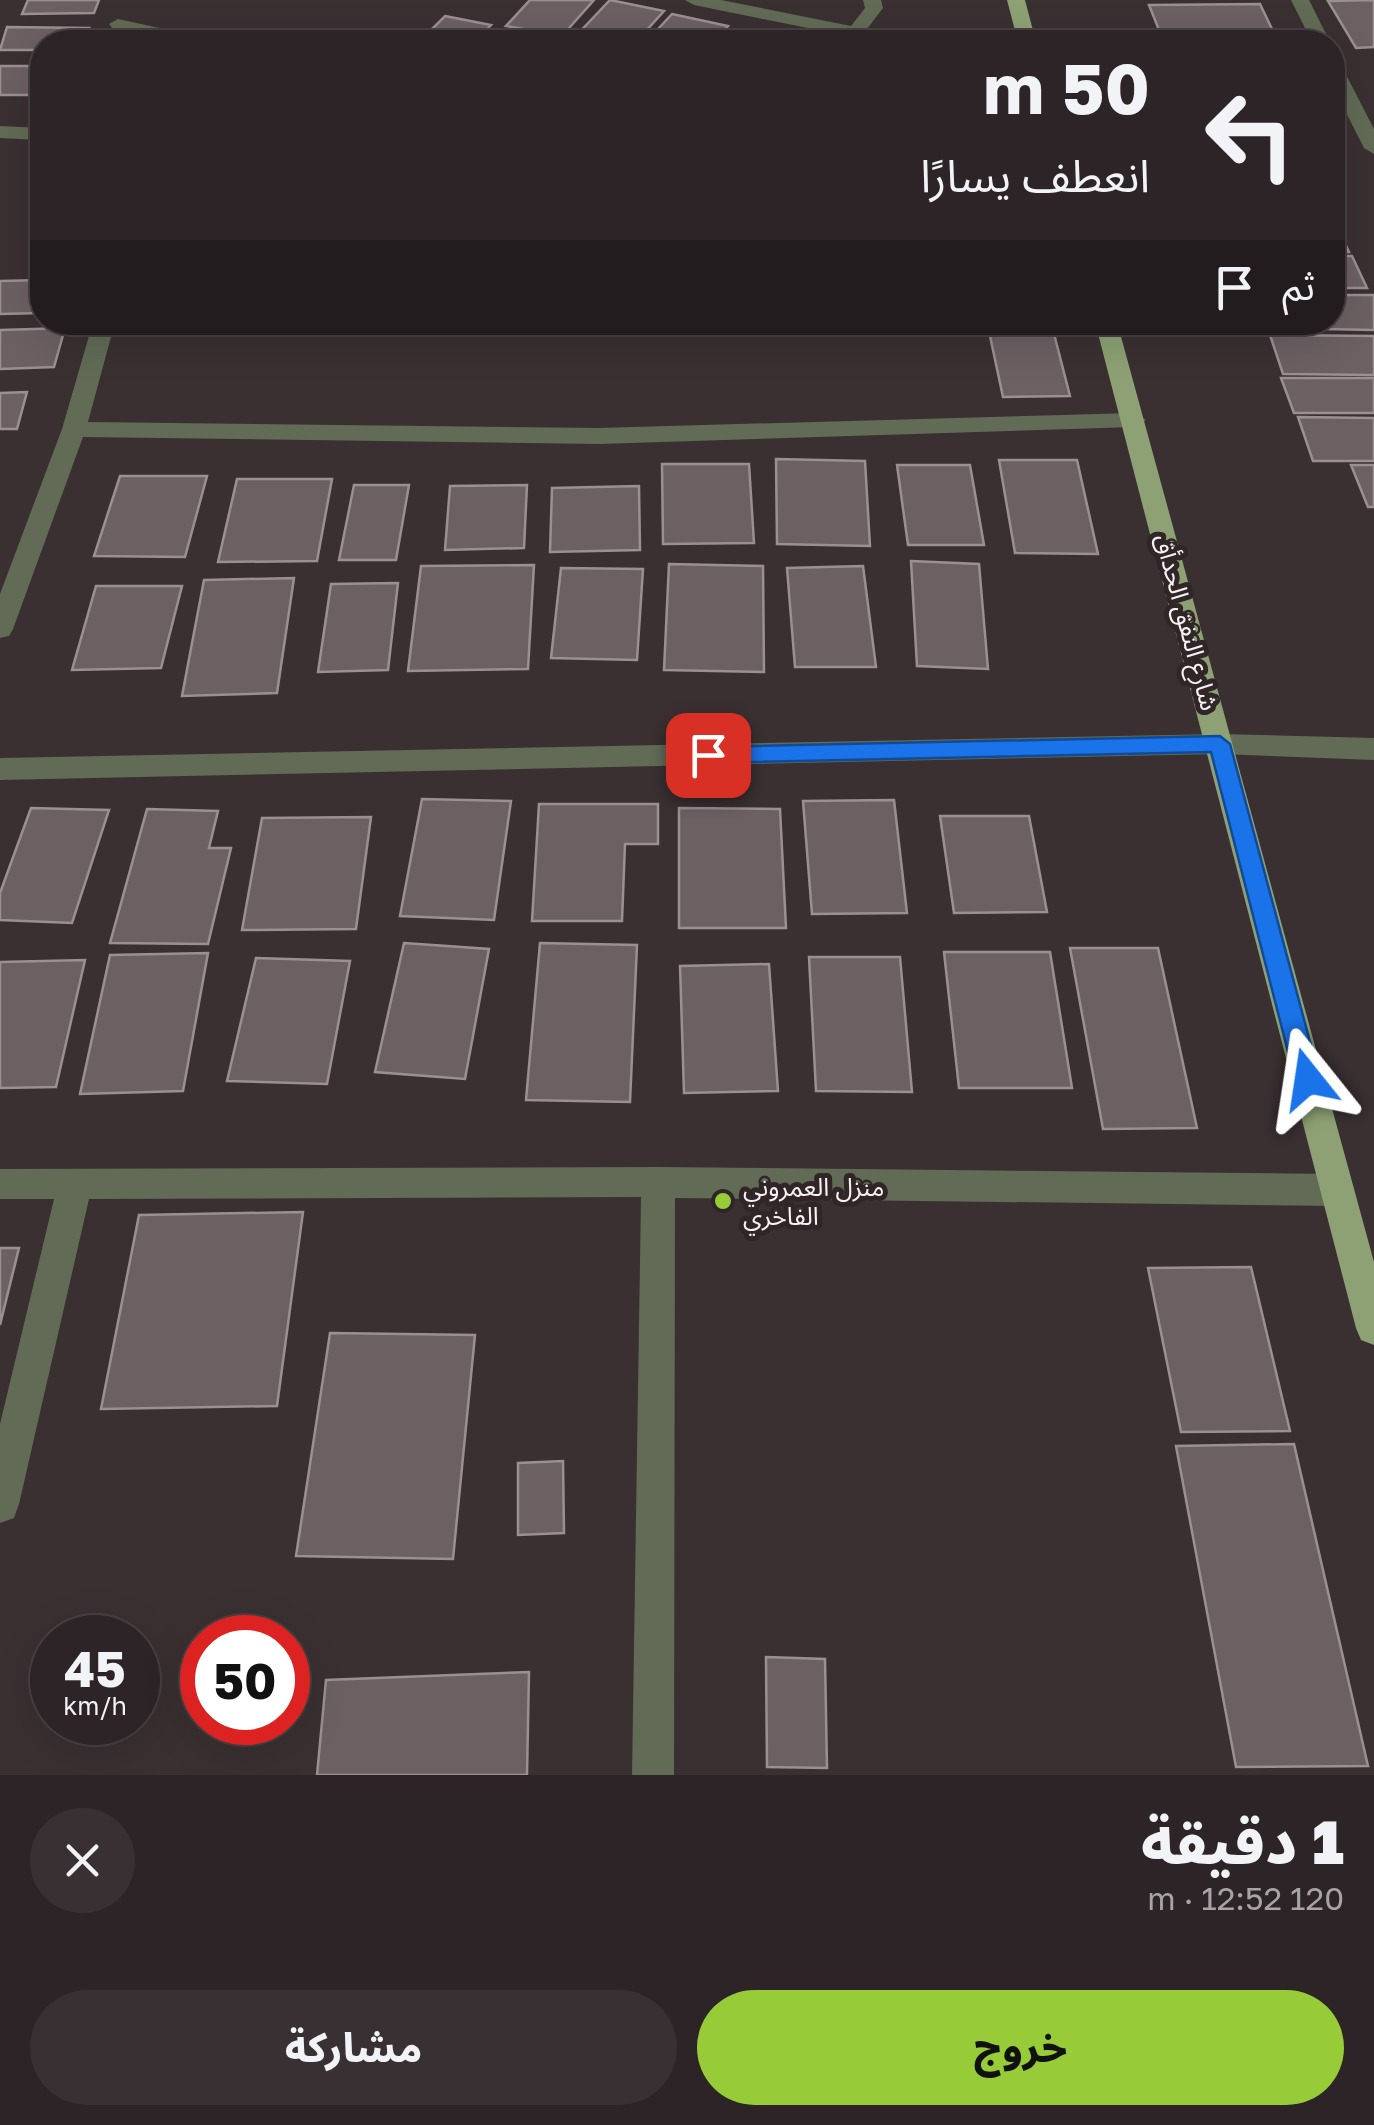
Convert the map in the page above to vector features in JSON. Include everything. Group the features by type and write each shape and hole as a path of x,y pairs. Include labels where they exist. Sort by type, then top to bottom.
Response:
{"main road":[{"path":"1016,0 1024,30"},
{"name":"شارع النفق الحدأق","path":"1110,335 1374,1328"}],"street":[{"path":"115,30 131,0"},
{"path":"694,0 840,30"},
{"path":"857,30 874,8 872,0"},
{"path":"1300,0 1316,30"},
{"path":"118,24 145,30"},
{"path":"1345,86 1368,122 1374,148"},
{"path":"0,132 30,133"},
{"path":"0,630 74,429 100,335"},
{"path":"74,429 599,436 1134,420"},
{"path":"0,769 1220,744 1374,748"},
{"path":"653,1775 658,1182"},
{"path":"0,1184 658,1182 1337,1190"},
{"path":"0,1504 75,1185"}],"building":[{"path":"28,0 99,0 94,13 22,14"},
{"path":"530,0 594,0 567,30 506,26"},
{"path":"610,0 664,11 647,30 582,30"},
{"path":"1374,0 1374,47 1356,48 1328,1"},
{"path":"1260,4 1272,29 1159,30 1149,5"},
{"path":"672,14 728,26 724,30 657,30"},
{"path":"445,16 491,25 486,30 431,30"},
{"path":"7,27 89,28 30,30 30,50 0,50"},
{"path":"0,66 30,66 30,95 0,95"},
{"path":"1345,256 1352,256 1367,288 1345,288"},
{"path":"30,280 30,313 0,314 0,281"},
{"path":"1345,295 1374,295 1374,330 1345,329"},
{"path":"30,329 30,335 63,335 54,367 0,369 0,330"},
{"path":"990,335 1054,335 1070,396 1003,397"},
{"path":"1270,335 1374,336 1374,375 1283,374"},
{"path":"1281,378 1374,378 1374,413 1294,413"},
{"path":"27,392 17,429 0,429 0,393"},
{"path":"1298,417 1374,418 1374,461 1313,461"},
{"path":"776,459 865,461 870,546 777,544"},
{"path":"999,460 1077,460 1098,554 1015,553"},
{"path":"662,464 749,464 754,543 663,544"},
{"path":"897,465 970,465 984,545 908,545"},
{"path":"1351,465 1374,465 1374,507 1368,507"},
{"path":"120,476 207,476 185,557 94,556"},
{"path":"237,479 332,479 317,561 218,562"},
{"path":"354,485 409,485 396,560 339,560"},
{"path":"527,485 524,548 445,550 450,486"},
{"path":"639,486 640,550 550,552 552,488"},
{"path":"911,561 979,564 988,669 917,666"},
{"path":"669,564 763,566 764,672 664,670"},
{"path":"534,565 528,669 408,671 421,566"},
{"path":"863,566 876,667 795,667 787,568"},
{"path":"561,568 643,569 637,660 551,658"},
{"path":"294,578 277,693 182,696 204,580"},
{"path":"398,583 388,670 318,672 331,584"},
{"path":"96,586 182,586 161,668 72,670"},
{"path":"422,799 511,801 494,920 400,916"},
{"path":"894,800 907,913 812,914 803,801"},
{"path":"539,804 658,804 658,844 625,844 622,921 532,921"},
{"path":"31,808 109,810 72,923 0,920 0,893"},
{"path":"679,808 780,809 786,928 679,928"},
{"path":"147,809 218,811 209,848 231,848 208,944 110,943"},
{"path":"940,816 1029,816 1047,912 954,913"},
{"path":"371,817 356,929 242,930 262,818"},
{"path":"404,943 489,949 465,1079 375,1072"},
{"path":"540,943 637,945 630,1102 526,1100"},
{"path":"1070,948 1158,948 1197,1128 1103,1129"},
{"path":"944,952 1050,952 1072,1088 959,1088"},
{"path":"208,953 183,1091 80,1094 110,955"},
{"path":"809,957 900,957 912,1092 816,1091"},
{"path":"256,958 350,961 327,1084 227,1081"},
{"path":"85,960 56,1087 0,1088 0,962"},
{"path":"769,964 778,1091 684,1093 680,966"},
{"path":"303,1212 277,1406 101,1409 139,1215"},
{"path":"0,1248 19,1248 0,1325"},
{"path":"1251,1267 1290,1431 1181,1432 1148,1268"},
{"path":"330,1333 475,1335 453,1559 296,1556"},
{"path":"1294,1444 1368,1766 1236,1767 1176,1446"},
{"path":"563,1461 564,1533 518,1535 518,1463"},
{"path":"766,1657 825,1659 827,1768 767,1767"},
{"path":"529,1672 527,1775 317,1775 326,1680"}],"place":[{"name":"منزل العمروني الفاخري","path":"723,1201"}],"route":[{"path":"708,755 1220,744 1308,1079"}]}
